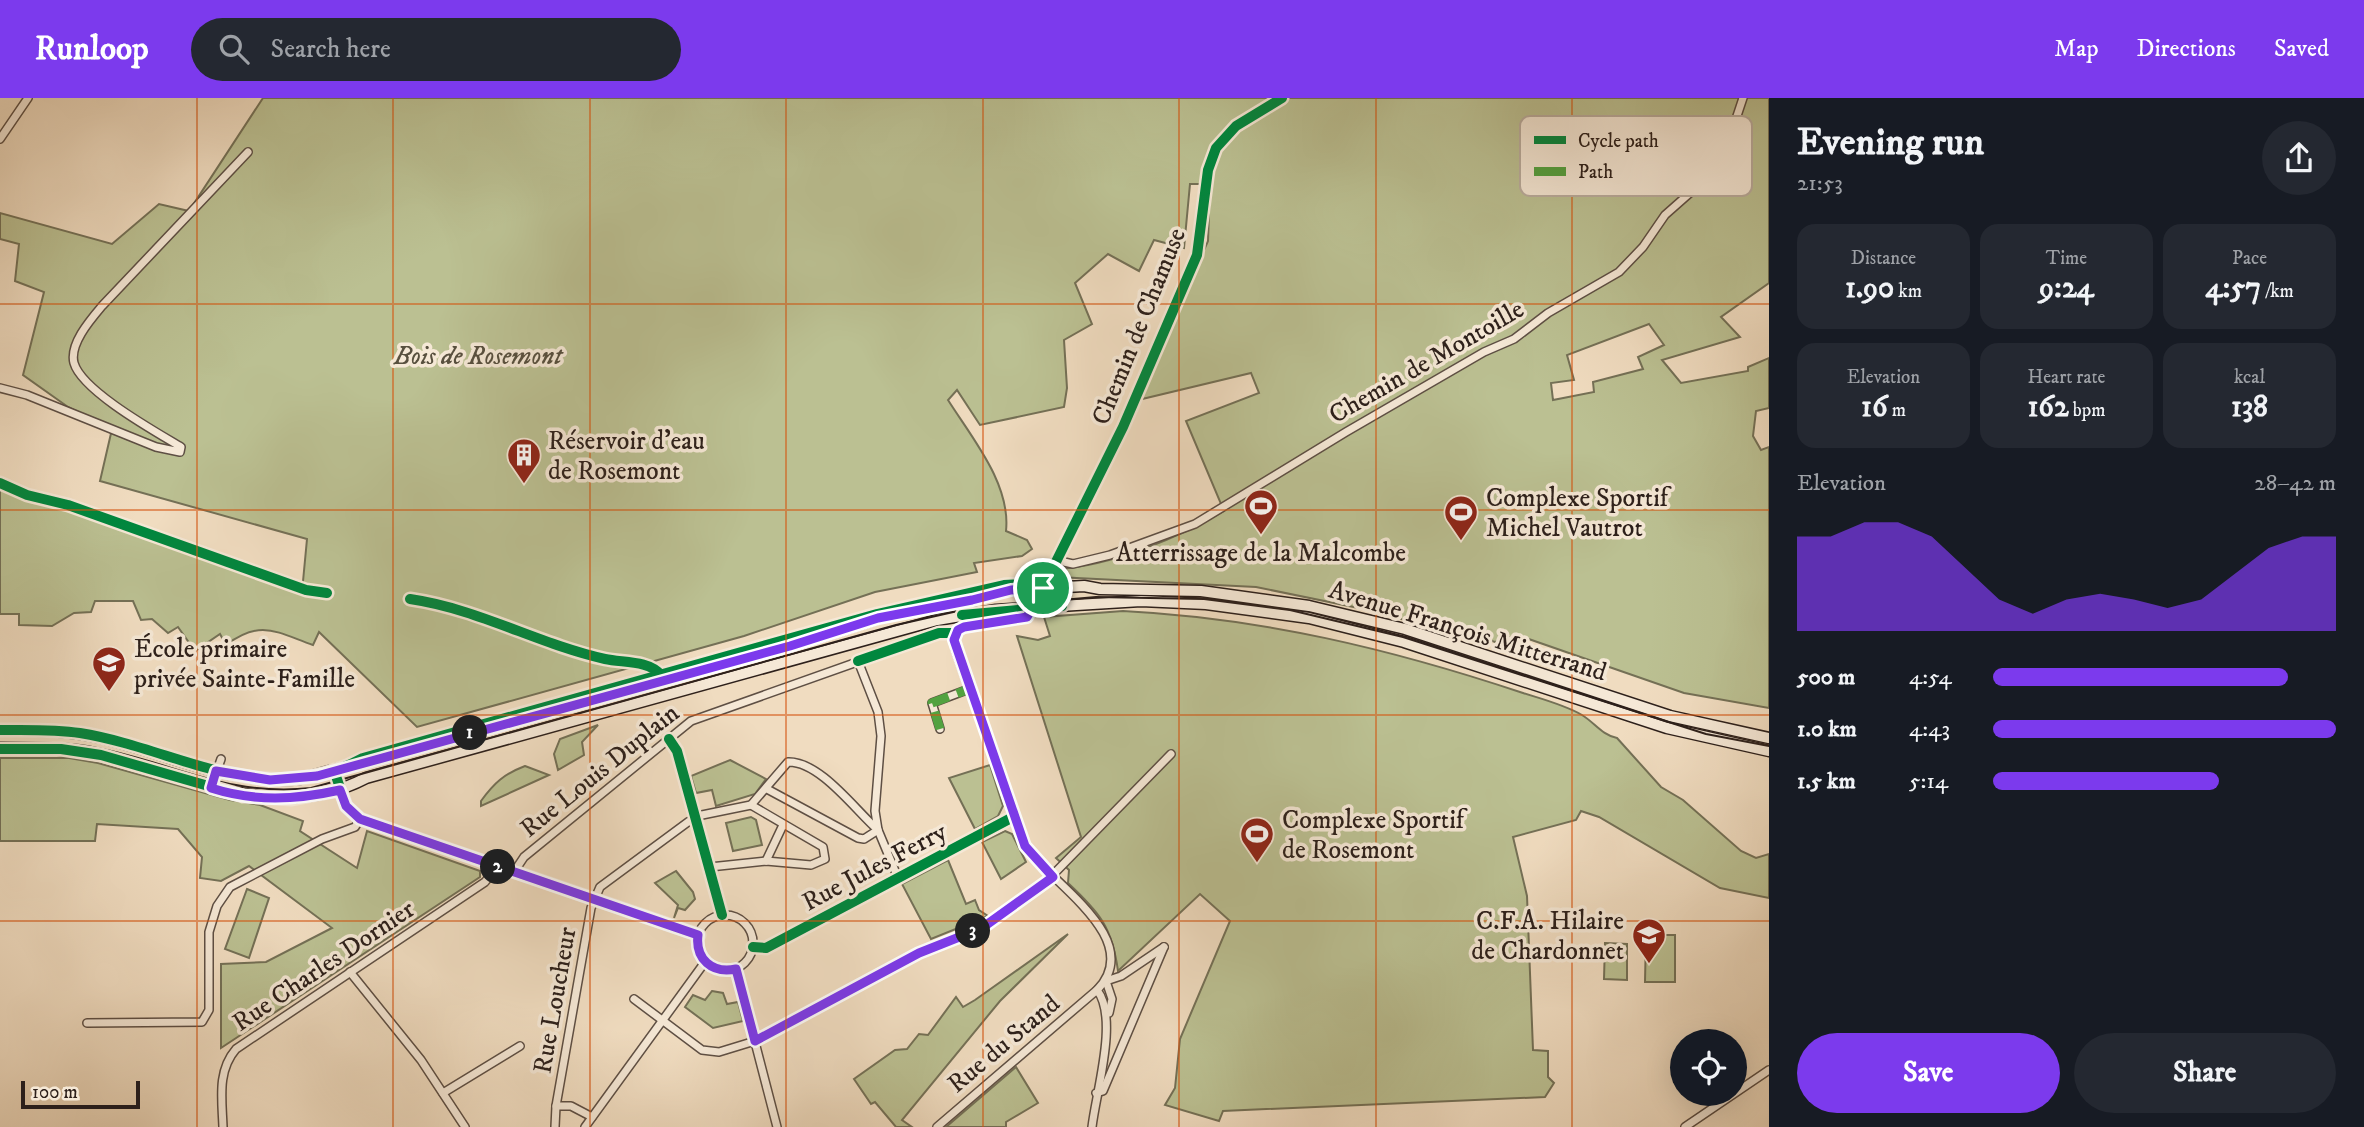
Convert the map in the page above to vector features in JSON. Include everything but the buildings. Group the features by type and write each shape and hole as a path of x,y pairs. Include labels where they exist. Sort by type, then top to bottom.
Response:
{"main road":[{"name":"Avenue François Mitterrand","path":"0,730 81,733 216,771 248,778 285,780 334,771 790,646 878,618 1011,590 1084,586 1202,591 1308,606 1405,629 1670,716 1769,738"},
{"name":"Avenue François Mitterrand","path":"0,749 61,749 101,755 211,788 270,799 292,799 340,790 366,778 914,626 973,614 1093,601 1141,601 1206,604 1310,618 1404,642 1667,728 1769,751"}],"street":[{"path":"0,139 27,98"},
{"name":"Chemin de Chamuse","path":"1033,608 1123,427 1197,255 1205,216 1208,170 1216,148 1236,126 1282,98"},
{"name":"Chemin de Montoille","path":"1737,116 1743,98"},
{"path":"0,388 27,395 156,447 180,452 181,447 97,393 74,364 74,350 96,313 248,152"},
{"name":"Chemin de Montoille","path":"1055,560 1073,564 1110,555 1156,541 1195,524 1451,371 1514,339 1548,313 1619,272 1643,247 1665,215 1686,196"},
{"path":"0,483 27,495 68,505 297,587 327,593"},
{"name":"Rue Louis Duplain","path":"514,873 524,857 691,721 939,633 955,633 964,627 1021,620 1033,608"},
{"path":"955,633 954,648 1025,846 1096,920 1109,956 1106,981 1112,999 1092,1127"},
{"path":"858,661 878,712 881,736 875,811 878,831 898,878"},
{"path":"940,729 932,703 969,689"},
{"path":"669,739 677,751 722,915"},
{"path":"634,999 702,1050 710,1052 755,1041 919,953 982,928 1053,877 1171,754"},
{"path":"211,788 221,759"},
{"path":"594,900 600,887 696,817 751,805 767,789 784,764 792,761 850,800 878,831"},
{"path":"334,771 346,806 360,819 698,935"},
{"path":"767,789 858,838 878,831"},
{"path":"710,867 766,861 811,865 825,859 827,855 823,847 751,805"},
{"name":"Rue Jules Ferry","path":"753,947 766,948 1013,817"},
{"path":"87,1023 202,1023 209,1010 209,932 217,906 230,887 321,839 355,827 360,819"},
{"path":"766,861 783,825"},
{"name":"Rue Charles Dornier","path":"223,1127 221,1084 231,1054 260,1031 485,882 497,867"},
{"name":"Rue Loucheur","path":"555,1127 556,1106 594,900"},
{"path":"722,915 744,922 752,936 753,947 747,960 736,969 719,970 705,962 698,949 698,935 708,921 722,915"},
{"name":"Rue du Stand","path":"937,1127 1106,981 1121,976 1164,947 1103,1091 1096,1093"},
{"path":"585,1127 705,962"},
{"path":"736,969 777,1127"},
{"path":"350,972 421,1060 465,1127"},
{"path":"1097,990 1106,1002 1108,1022"},
{"path":"443,1093 520,1046"},
{"path":"1685,1127 1740,1091 1766,1071 1769,1064"},
{"path":"556,1106 571,1106 592,1117"}],"green space":[{"name":"Bois de Rosemont","path":"263,98 1769,98 1769,283 1721,317 1740,337 1662,360 1681,383 1748,371 1748,367 1769,358 1769,408 1756,411 1753,436 1761,450 1769,447 1769,708 1684,693 1517,635 1495,642 1431,622 1431,628 1378,612 1256,587 1057,577 1057,569 1078,567 1144,549 1224,511 1186,421 1259,393 1251,373 1138,400 1208,241 1210,184 1190,184 1184,248 1154,240 1139,271 1108,254 1075,283 1092,324 1064,340 1067,388 1064,407 980,425 957,390 948,400 996,479 1006,513 1006,531 1027,540 1032,549 1022,556 974,563 977,572 875,592 744,636 417,727 319,632 313,645 278,632 259,630 238,637 226,645 220,634 195,651 178,627 168,633 152,619 141,620 133,601 95,601 91,612 74,613 52,626 19,625 19,614 0,614 0,487 21,498 67,508 302,592 307,539 100,481 112,429 68,407 23,375 44,292 15,281 19,244 0,239 0,213 112,244 159,204 189,211","holes":["1649,324 1664,345 1638,357 1643,369 1593,382 1594,392 1553,400 1551,383 1574,380 1567,355"]},
{"name":"Complexe Sportif de Rosemont","path":"1123,611 1226,621 1326,638 1474,677 1568,708 1617,738 1661,787 1683,800 1741,851 1756,858 1769,854 1769,898 1720,888 1599,817 1581,811 1576,820 1513,837 1527,896 1533,1050 1548,1051 1548,1077 1554,1083 1545,1097 1223,1111 1219,1121 1165,1105 1175,1088 1180,1039 1230,921 1200,894 1118,971 1112,943 1103,922 1068,883 1069,870 1056,858 1081,837 1017,636 1038,640 1050,636 1044,617"},
{"path":"598,725 582,742 584,755 558,770 554,754 560,739"},
{"path":"0,758 69,758 98,763 230,800 260,805 303,821 300,831 357,868 367,831 480,871 480,877 221,1048 221,964 266,962 332,928 249,866 221,881 200,878 202,857 178,829 97,824 95,841 0,841"},
{"path":"730,760 766,779 755,794 716,806 712,790 696,793 691,776"},
{"path":"990,765 1003,806 998,816 975,829 949,778"},
{"path":"525,766 549,775 481,806 481,801 495,784"},
{"path":"751,817 756,820 762,845 733,851 726,823"},
{"path":"1005,831 1012,834 1026,862 1001,879 982,842"},
{"path":"948,860 966,904 975,900 979,910 988,916 931,939 902,884"},
{"path":"676,871 693,892 695,899 685,910 678,908 674,918 678,905 655,883"},
{"path":"247,889 269,898 249,958 225,949"},
{"path":"1068,934 1000,1001 902,1120 912,1127 896,1127 875,1102 871,1104 854,1079 895,1050 907,1049 919,1034 928,1035 956,997 963,1007"},
{"path":"1646,935 1675,935 1675,982 1645,982"},
{"path":"1605,943 1627,944 1627,980 1604,979"},
{"path":"712,991 723,993 727,1004 738,1002 743,1021 713,1028 685,1007 693,995 705,1000"},
{"path":"1016,1067 1038,1103 1006,1122 1006,1127 946,1127"}],"tram line":[{"path":"0,742 85,746 253,788 311,788 896,625 971,608 1096,597 1204,599 1290,610 1403,637 1706,734 1769,746"}],"marked path":[{"path":"940,729 932,703 969,689"}],"cycle path":[{"path":"1043,588 1123,427 1197,255 1208,170 1216,148 1236,126 1282,98"},
{"path":"0,483 27,495 68,505 306,590 327,593"},
{"path":"0,730 80,733 222,772 256,778 291,779 327,773 363,758 877,614 1004,585 1061,587"},
{"path":"410,599 460,610 580,653 642,664 661,675"},
{"path":"962,615 1062,606"},
{"path":"858,661 939,633 955,633"},
{"path":"669,739 677,751 722,915"},
{"path":"0,749 61,749 101,755 243,796 292,799 340,790"},
{"path":"334,770 346,806 360,819 699,935"},
{"path":"753,947 766,948 1013,817"}],"place":[{"name":"Réservoir d'eau de Rosemont","path":"524,485"},
{"name":"Atterrissage de la Malcombe","path":"1261,536"},
{"name":"Complexe Sportif Michel Vautrot","path":"1461,542"},
{"name":"École primaire privée Sainte-Famille","path":"109,693"},
{"name":"Complexe Sportif de Rosemont","path":"1257,864"},
{"name":"C.F.A. Hilaire de Chardonnet","path":"1649,965"}],"route":[{"path":"1043,588 1027,617 1012,622 964,627 955,633 954,648 1025,846 1033,859 1053,877 982,928 919,953 755,1041 736,969 719,970 705,962 698,949 698,935 360,819 346,806 340,790 292,799 270,799 211,788 216,771 270,780 317,776 790,646 808,638 878,618 1011,590 1043,588"}]}
